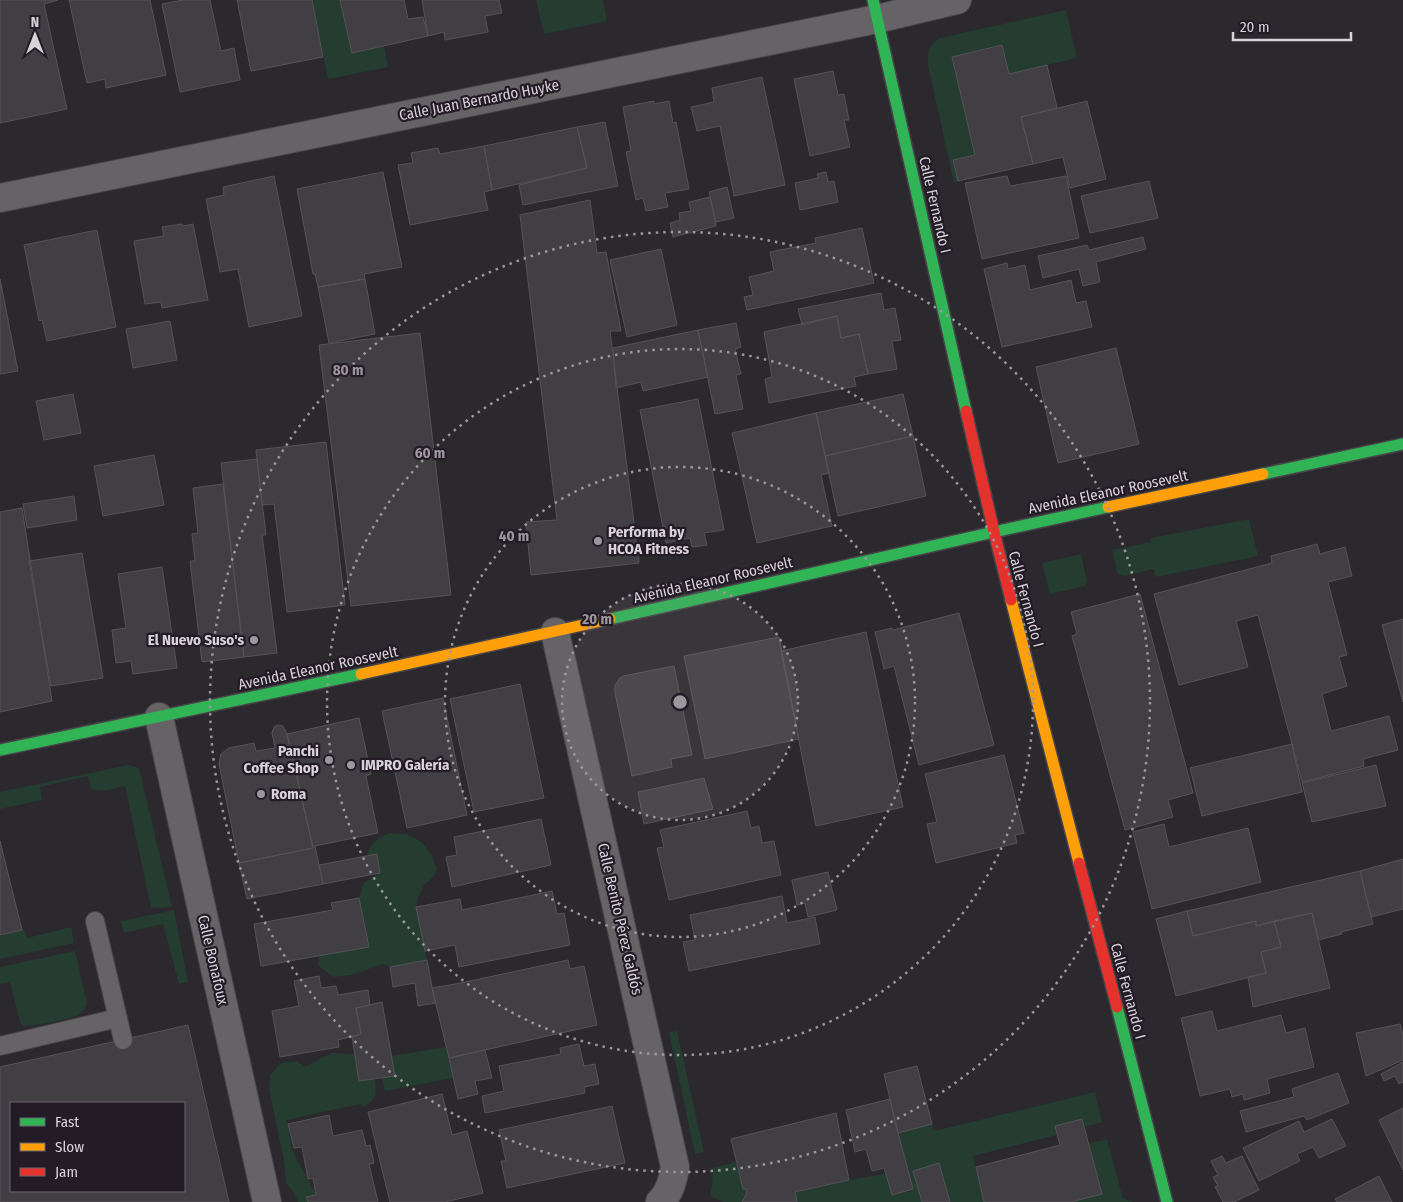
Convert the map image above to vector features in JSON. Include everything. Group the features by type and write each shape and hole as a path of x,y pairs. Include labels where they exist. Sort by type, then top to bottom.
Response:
{"street":[{"name":"Calle Juan Bernardo Huyke","path":"0,198 875,10 957,0"},
{"name":"Calle Fernando I","path":"875,10 994,532 1167,1202"},
{"name":"Avenida Eleanor Roosevelt","path":"0,750 555,632 994,532 1403,444"},
{"name":"Calle Benito Pérez Galdós","path":"555,632 676,1167 672,1183 660,1202"},
{"name":"Calle Bonafoux","path":"159,717 267,1202"}],"lane":[{"path":"95,921 123,1040"},
{"path":"0,1046 118,1018"}],"green space":[{"path":"312,0 340,0 352,52 384,46 388,67 328,79"},
{"path":"536,0 603,0 607,21 544,34"},
{"path":"1066,10 1077,58 1009,74 1002,45 952,57 975,155 953,160 958,181 954,183 928,65 928,53 931,46 940,38"},
{"path":"1249,519 1258,556 1156,577 1154,569 1125,576 1118,574 1112,550 1151,542 1151,538"},
{"path":"1081,554 1087,581 1085,586 1050,594 1042,563"},
{"path":"128,765 139,768 172,907 151,908 125,786 108,790 95,790 91,788 88,776 40,787 42,800 0,809 0,792"},
{"path":"392,833 407,834 422,842 432,856 437,869 434,876 425,884 418,897 416,907 427,960 390,967 383,964 351,975 334,977 318,966 319,956 369,947 359,898 364,882 380,873 377,855 367,856 370,847 376,840"},
{"path":"174,910 188,982 179,984 163,924 124,933 121,921"},
{"path":"71,927 74,943 0,959 0,935 24,929 27,938"},
{"path":"75,951 87,1003 83,1011 71,1018 23,1027 10,982 0,984 0,967"},
{"path":"677,1031 704,1152 695,1154 669,1032"},
{"path":"446,1047 453,1078 385,1091 382,1078 395,1075 392,1056"},
{"path":"331,1053 354,1054 359,1081 375,1079 375,1096 371,1102 363,1107 360,1104 287,1120 292,1150 316,1195 307,1197 308,1202 298,1202 286,1183 284,1161 269,1089 270,1075 281,1063 297,1061 305,1067"},
{"path":"1095,1092 1102,1122 1085,1127 1082,1119 1055,1126 1057,1135 973,1156 984,1202 950,1202 939,1164 914,1171 922,1202 797,1202 795,1192 885,1174 892,1195 913,1190 898,1133 932,1124 934,1131"},
{"path":"1107,1139 1123,1199 1134,1202 1071,1202 1101,1194 1089,1143"},
{"path":"736,1162 743,1189 747,1189 742,1202 724,1202 710,1196 713,1168"}],"building":[{"path":"0,0 58,0 44,4 67,109 0,123"},
{"path":"69,0 150,0 166,75 106,88 105,79 87,83"},
{"path":"183,0 210,0 221,51 234,48 240,80 180,92 162,4"},
{"path":"237,0 312,0 323,57 251,71"},
{"path":"340,0 404,0 408,19 423,17 428,36 352,53"},
{"path":"422,0 499,0 502,13 485,16 488,32 445,40 444,32 428,36"},
{"path":"1002,45 1009,74 1047,65 1057,108 1021,117 1033,164 958,181 953,160 975,155 952,57"},
{"path":"833,71 838,95 844,94 849,120 844,120 850,147 810,156 794,79"},
{"path":"762,77 785,185 734,196 720,126 697,131 691,107 714,102 712,88"},
{"path":"654,101 654,104 669,101 673,123 676,122 689,189 665,193 668,207 646,211 643,198 636,200 626,152 631,151 623,107"},
{"path":"1087,101 1106,179 1070,188 1063,157 1033,164 1021,117"},
{"path":"605,122 618,186 523,205 519,185 587,168 577,127"},
{"path":"577,127 587,168 492,190 484,146"},
{"path":"484,146 492,190 484,192 488,210 410,225 398,165 413,163 411,153 438,148 440,154"},
{"path":"383,172 402,267 364,274 365,279 318,287 315,274 313,274 297,189"},
{"path":"826,172 828,182 834,181 838,202 800,210 795,183 818,178 817,174"},
{"path":"274,176 302,316 249,327 238,269 220,272 206,199 224,195 223,187"},
{"path":"1007,176 1010,186 1066,176 1079,238 982,259 965,183"},
{"path":"1149,181 1158,218 1090,233 1081,196"},
{"path":"727,187 734,218 716,222 709,192"},
{"path":"710,197 716,226 673,237 670,223 680,220 679,213 691,211 689,202"},
{"path":"590,200 597,253 606,252 621,331 610,331 639,563 531,575 526,522 557,520 520,215"},
{"path":"182,224 183,226 193,224 208,300 162,308 161,302 145,304 134,241 164,236 162,227"},
{"path":"862,228 874,283 747,310 744,297 753,295 749,277 774,271 770,252 816,243 815,238"},
{"path":"97,230 116,327 47,341 42,320 39,321 24,245"},
{"path":"1143,237 1146,249 1096,262 1100,282 1083,286 1079,269 1043,278 1038,256 1087,245 1089,250"},
{"path":"661,249 677,325 627,337 610,260"},
{"path":"1007,263 1008,269 1025,265 1030,290 1071,280 1076,303 1086,301 1092,327 1002,347 984,269"},
{"path":"0,279 18,371 0,374"},
{"path":"365,279 375,334 329,343 318,287"},
{"path":"881,293 884,310 895,308 901,340 892,341 897,369 868,374 859,334 841,338 837,316 802,325 798,309"},
{"path":"837,316 841,338 859,334 868,374 854,377 856,386 769,403 765,379 772,377 764,332"},
{"path":"170,321 177,360 133,368 126,329"},
{"path":"736,323 741,347 735,349 741,374 736,375 743,409 715,414 698,330"},
{"path":"698,330 708,377 643,391 641,382 616,388 613,348"},
{"path":"420,333 451,595 351,606 319,345"},
{"path":"1116,348 1139,444 1058,463 1036,367"},
{"path":"73,394 81,433 44,440 36,401"},
{"path":"903,394 913,436 825,456 816,413"},
{"path":"698,399 724,530 704,533 707,545 692,547 690,538 666,543 640,410"},
{"path":"816,413 829,473 821,475 832,526 757,543 732,433"},
{"path":"913,436 926,496 838,516 825,456"},
{"path":"326,442 345,605 287,612 274,504 262,505 256,450"},
{"path":"154,455 164,505 103,516 94,466"},
{"path":"257,459 266,535 262,535 277,653 244,657 221,463"},
{"path":"223,484 244,657 202,662 190,561 195,561 192,534 198,533 193,488"},
{"path":"74,496 77,520 27,528 23,504"},
{"path":"22,508 52,701 0,712 0,512"},
{"path":"1317,544 1320,554 1345,547 1352,576 1328,582 1347,655 1339,657 1347,686 1322,694 1331,731 1389,716 1398,750 1363,759 1364,766 1302,782 1258,615 1236,621 1248,667 1179,685 1154,594 1272,563 1271,556"},
{"path":"82,553 103,678 51,686 29,561"},
{"path":"162,567 177,668 133,674 131,661 116,663 112,630 126,628 118,574"},
{"path":"1140,594 1193,793 1168,800 1173,817 1125,830 1072,636 1077,634 1071,612"},
{"path":"959,613 994,745 919,765 894,666 884,669 875,632 892,628 893,630"},
{"path":"1403,619 1403,702 1382,625"},
{"path":"866,632 903,807 816,826 781,651"},
{"path":"779,637 799,739 705,759 684,656"},
{"path":"674,666 692,755 671,759 672,767 632,776 615,685 623,676"},
{"path":"520,684 544,798 474,812 450,699"},
{"path":"443,698 467,815 407,828 382,711"},
{"path":"359,718 371,774 366,776 378,833 313,848 287,734"},
{"path":"277,725 283,726 287,734 313,848 239,863 219,764 221,754 229,748 254,743 256,751 275,748 272,733"},
{"path":"1292,744 1302,792 1202,816 1190,768"},
{"path":"1004,755 1024,833 1015,835 1017,843 936,863 927,824 937,822 925,774"},
{"path":"1376,765 1386,806 1312,822 1302,783"},
{"path":"704,778 713,809 644,824 638,792"},
{"path":"747,811 751,828 759,826 762,843 774,841 781,875 669,900 657,848 664,847 660,830"},
{"path":"541,819 551,865 452,887 446,857 457,855 454,837"},
{"path":"1164,824 1169,847 1248,828 1261,882 1152,909 1133,832"},
{"path":"0,841 22,930 0,935"},
{"path":"315,846 323,884 247,899 239,863 313,848"},
{"path":"377,854 380,873 323,884 319,865"},
{"path":"1403,859 1403,909 1371,917 1360,871"},
{"path":"1360,871 1373,924 1318,940 1312,913 1256,926 1256,921 1193,936 1187,911"},
{"path":"828,872 837,910 808,917 805,903 797,905 792,880"},
{"path":"552,891 557,914 564,913 570,945 459,967 455,945 425,951 416,907 460,899 462,910"},
{"path":"782,896 787,923 815,917 820,944 689,971 683,942 695,940 690,915"},
{"path":"359,898 369,947 261,966 254,924 333,910 331,903"},
{"path":"1187,911 1193,936 1256,921 1256,926 1274,921 1281,947 1261,952 1266,973 1176,996 1156,919"},
{"path":"1312,913 1330,988 1253,1007 1248,977 1266,973 1261,952 1281,947 1274,921"},
{"path":"427,960 435,1003 418,1006 415,983 393,987 390,967"},
{"path":"568,960 570,969 584,966 597,1025 449,1058 432,988"},
{"path":"319,976 321,988 336,986 338,995 368,990 370,1005 356,1008 361,1034 338,1040 339,1047 280,1057 272,1011 299,1006 294,981"},
{"path":"382,1002 395,1076 359,1081 352,1037 361,1034 356,1008"},
{"path":"1212,1011 1217,1031 1281,1015 1286,1033 1305,1028 1314,1067 1267,1079 1270,1093 1244,1100 1243,1094 1232,1097 1230,1089 1200,1096 1181,1018"},
{"path":"1400,1024 1403,1035 1403,1060 1366,1076 1356,1033"},
{"path":"188,1025 229,1202 0,1202 0,1067"},
{"path":"579,1044 584,1066 595,1064 599,1084 584,1087 585,1093 485,1113 482,1096 504,1091 499,1066 561,1054 560,1048"},
{"path":"485,1050 492,1078 475,1081 478,1094 458,1099 449,1058"},
{"path":"1403,1062 1403,1082 1399,1084 1395,1076 1384,1081 1381,1074"},
{"path":"917,1066 932,1124 898,1133 884,1074"},
{"path":"1338,1073 1349,1103 1307,1120 1304,1116 1246,1132 1240,1111 1294,1097 1292,1089"},
{"path":"442,1094 452,1135 467,1131 483,1193 445,1202 390,1202 368,1112"},
{"path":"890,1099 913,1189 892,1195 884,1168 872,1171 866,1149 855,1152 846,1110"},
{"path":"612,1106 625,1163 507,1188 501,1161 506,1161 499,1130"},
{"path":"1403,1108 1403,1170 1379,1120"},
{"path":"836,1113 849,1180 795,1192 797,1202 742,1202 747,1189 743,1189 731,1139"},
{"path":"329,1115 333,1136 362,1130 366,1146 370,1145 374,1163 369,1164 378,1202 308,1202 306,1197 316,1195 313,1178 308,1179 302,1147 294,1148 288,1124"},
{"path":"1082,1119 1102,1194 1071,1202 984,1202 976,1167 1060,1145 1055,1126"},
{"path":"1332,1119 1346,1146 1319,1158 1313,1147 1297,1154 1300,1161 1259,1181 1243,1148 1299,1121 1304,1132"},
{"path":"1222,1156 1226,1163 1242,1156 1259,1190 1234,1202 1223,1202 1215,1187 1218,1186 1213,1177 1218,1175 1211,1161"},
{"path":"939,1163 950,1202 922,1202 913,1171"},
{"path":"1379,1176 1392,1202 1337,1202 1335,1199"}],"traffic: fast":[{"path":"873,0 966,411"},
{"path":"1263,474 1403,444"},
{"path":"610,619 1108,507"},
{"path":"0,750 361,674"},
{"path":"1117,1007 1167,1202"}],"traffic: slow":[{"path":"1108,507 1263,474"},
{"path":"1011,600 1079,863"},
{"path":"361,674 610,619"}],"traffic: jam":[{"path":"966,411 1011,600"},
{"path":"1079,863 1117,1007"}],"place":[{"name":"Performa by HCOA Fitness","path":"598,541"},
{"name":"El Nuevo Suso's","path":"254,640"},
{"name":"Panchi Coffee Shop","path":"329,760"},
{"name":"IMPRO Galería","path":"351,765"},
{"name":"Roma","path":"261,794"}]}
